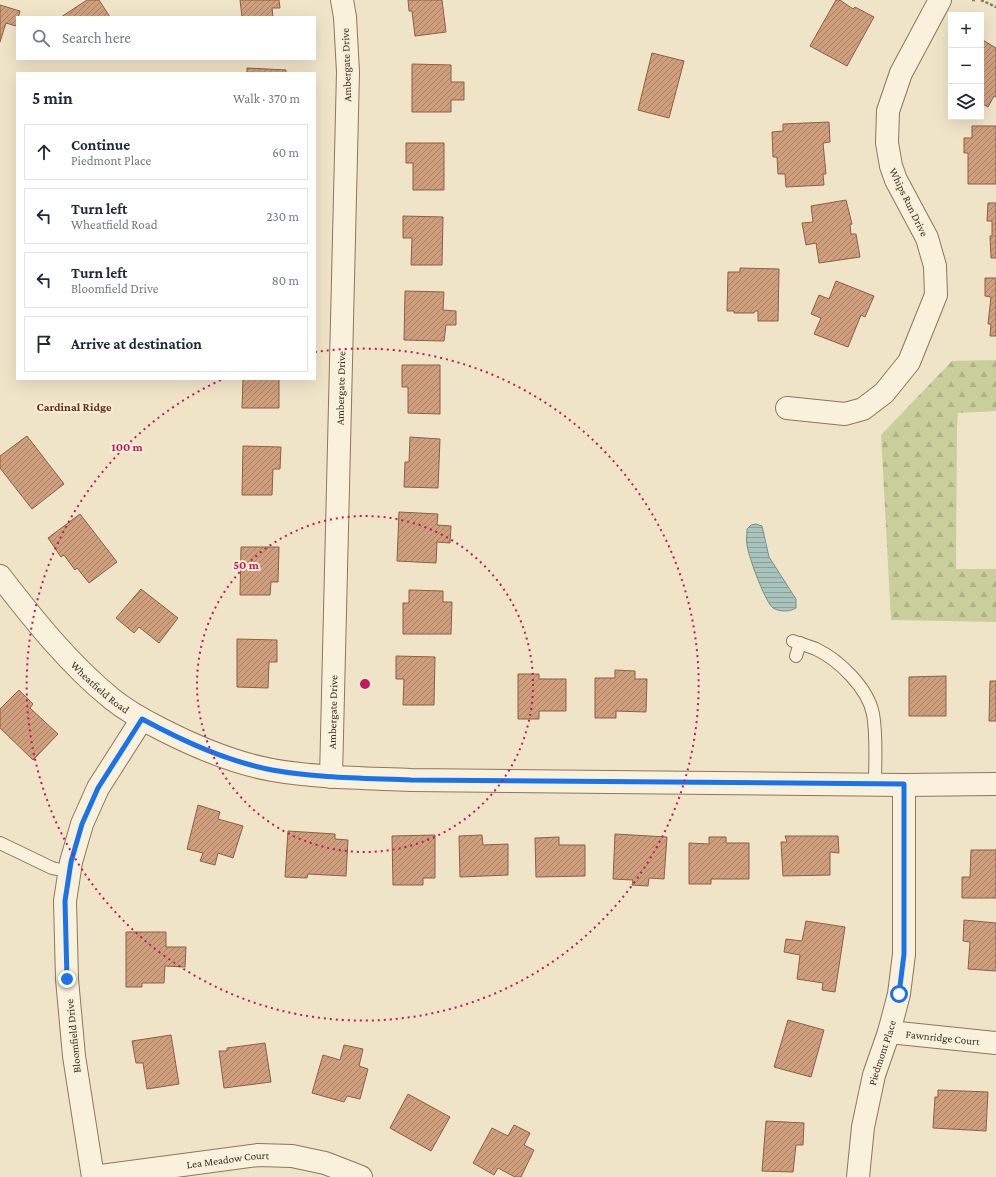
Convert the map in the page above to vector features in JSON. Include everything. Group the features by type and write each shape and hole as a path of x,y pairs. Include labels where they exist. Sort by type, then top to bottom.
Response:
{"street":[{"name":"Ambergate Drive","path":"331,777 348,72 342,0"},
{"name":"Whips Run Drive","path":"787,408 845,414 863,409 884,393 909,362 936,295 935,266 927,238 890,166 887,143 888,111 901,73 940,0"},
{"name":"Wheatfield Road","path":"0,576 36,622 68,658 113,700 142,719 179,739 224,757 271,769 331,777 411,780 996,784"},
{"name":"Bloomfield Drive","path":"93,1177 74,1056 67,979 65,901 70,872 82,824 98,788 142,719"},
{"name":"Piedmont Place","path":"858,1177 864,1120 874,1075 889,1032 899,994 904,954 904,784"},
{"name":"Fawnridge Court","path":"889,1032 996,1043"},
{"name":"Lea Meadow Court","path":"93,1177 258,1155 292,1156 325,1163 360,1177"}],"lane":[{"path":"796,656 796,642 816,649 836,662 857,683 868,697 874,719 875,784"},
{"path":"0,843 52,868 70,872"}],"path":[{"path":"972,0 977,0"},
{"path":"981,0 996,7"}],"green space":[{"path":"996,360 996,411 958,413 956,569 996,569 996,622 891,620 881,435 952,361"}],"water":[{"path":"756,524 762,526 769,557 796,599 796,608 794,609 781,611 773,608 757,578 750,558 747,543 747,529 751,525"}],"building":[{"path":"87,0 99,0 109,16 63,16"},
{"path":"240,0 279,0 280,8 272,8 273,16 242,16"},
{"path":"408,0 442,0 446,32 415,36 412,11 409,11"},
{"path":"836,0 840,0 853,9 855,7 874,17 847,66 810,46"},
{"path":"0,5 20,11 19,16 16,16 16,26 6,23 0,42"},
{"path":"984,41 996,48 996,97 994,96 988,107 984,105"},
{"path":"652,53 684,61 669,118 638,110"},
{"path":"412,64 451,65 451,82 464,82 464,100 451,100 451,112 412,112"},
{"path":"247,68 286,70 286,72 247,72"},
{"path":"829,122 830,142 823,143 826,174 823,174 824,185 786,187 785,174 778,174 777,157 773,157 772,132 783,131 783,124"},
{"path":"972,126 996,126 996,184 968,184 968,153 964,153 964,138 972,138"},
{"path":"406,143 444,143 444,190 413,190 413,163 406,163"},
{"path":"846,200 852,224 850,225 851,234 856,234 860,257 819,263 816,243 806,245 802,223 813,222 811,206"},
{"path":"988,203 996,203 996,258 991,258 990,236 992,236 992,221 987,221"},
{"path":"403,216 443,217 442,265 411,265 412,238 403,238"},
{"path":"740,268 779,269 778,321 758,321 758,311 755,311 754,313 734,313 734,311 727,311 728,272 740,272"},
{"path":"985,278 996,278 996,336 990,336 991,324 988,324 991,297 985,296"},
{"path":"836,281 874,296 865,317 861,315 848,347 814,334 821,318 811,314 819,295 829,299"},
{"path":"405,291 444,292 443,310 456,311 456,325 446,325 444,341 404,340"},
{"path":"402,365 440,365 440,414 408,413 408,387 402,387"},
{"path":"243,380 279,380 279,408 242,408"},
{"path":"27,436 64,484 32,509 0,468 0,456"},
{"path":"410,437 440,439 438,488 404,487 405,462 409,462"},
{"path":"243,446 281,447 280,469 273,469 272,495 242,495"},
{"path":"399,512 438,514 437,525 451,526 450,543 437,542 436,563 397,561"},
{"path":"80,514 117,562 89,583 77,568 75,570 64,555 61,557 48,538"},
{"path":"241,547 279,547 278,582 271,582 270,595 240,595"},
{"path":"141,589 178,618 159,643 139,627 134,633 116,618"},
{"path":"409,590 443,591 443,602 452,602 451,634 403,634 403,603 409,603"},
{"path":"237,639 277,640 277,662 269,662 268,688 237,687"},
{"path":"396,656 435,657 434,705 403,705 404,679 396,679"},
{"path":"615,670 635,671 635,679 647,679 646,712 616,711 616,718 595,718 595,678 615,678"},
{"path":"518,674 539,674 539,679 566,679 566,711 539,711 539,719 518,719"},
{"path":"946,676 946,716 909,716 909,677"},
{"path":"990,681 996,681 996,721 989,721"},
{"path":"19,690 33,704 30,708 58,734 33,760 0,728 0,709"},
{"path":"198,805 220,812 218,819 243,826 233,858 218,853 215,865 200,861 203,853 187,849"},
{"path":"288,831 335,834 335,839 348,840 346,876 308,874 307,878 285,877"},
{"path":"615,834 667,837 664,879 649,878 648,886 632,885 633,880 613,879"},
{"path":"435,835 435,878 423,878 423,885 393,885 392,836"},
{"path":"482,835 483,845 508,844 508,875 460,877 459,836"},
{"path":"785,836 838,836 839,853 830,852 830,875 783,876 781,842 787,842"},
{"path":"559,837 559,845 585,845 585,876 536,877 535,838"},
{"path":"709,837 726,837 726,843 749,843 749,879 711,879 711,884 689,884 689,843 709,844"},
{"path":"971,850 996,850 996,898 962,898 962,877 970,877"},
{"path":"964,920 996,923 996,971 968,969 970,942 963,941"},
{"path":"806,921 845,927 835,992 822,990 823,983 797,979 800,955 784,952 786,939 802,941"},
{"path":"126,932 166,932 166,947 186,947 185,967 165,966 164,983 142,983 142,987 126,987"},
{"path":"788,1020 824,1030 811,1077 774,1067"},
{"path":"171,1035 179,1084 147,1089 143,1063 136,1063 132,1041"},
{"path":"265,1043 271,1082 224,1088 219,1051 227,1051 227,1048"},
{"path":"344,1045 363,1049 359,1066 368,1069 360,1099 347,1096 344,1102 312,1093 323,1055 340,1060"},
{"path":"938,1090 988,1092 986,1131 933,1128 935,1097 938,1097"},
{"path":"408,1094 450,1117 431,1151 390,1128"},
{"path":"766,1121 804,1123 803,1145 796,1145 793,1172 762,1171"},
{"path":"514,1125 530,1133 524,1145 534,1150 521,1177 515,1177 498,1168 494,1175 473,1163 492,1128 508,1136"}],"district":[{"name":"Cardinal Ridge","path":"74,407"}],"route":[{"path":"67,979 65,901 71,862 82,824 98,788 142,719 179,739 224,757 271,769 305,775 411,780 904,784 904,954 899,994"}]}
